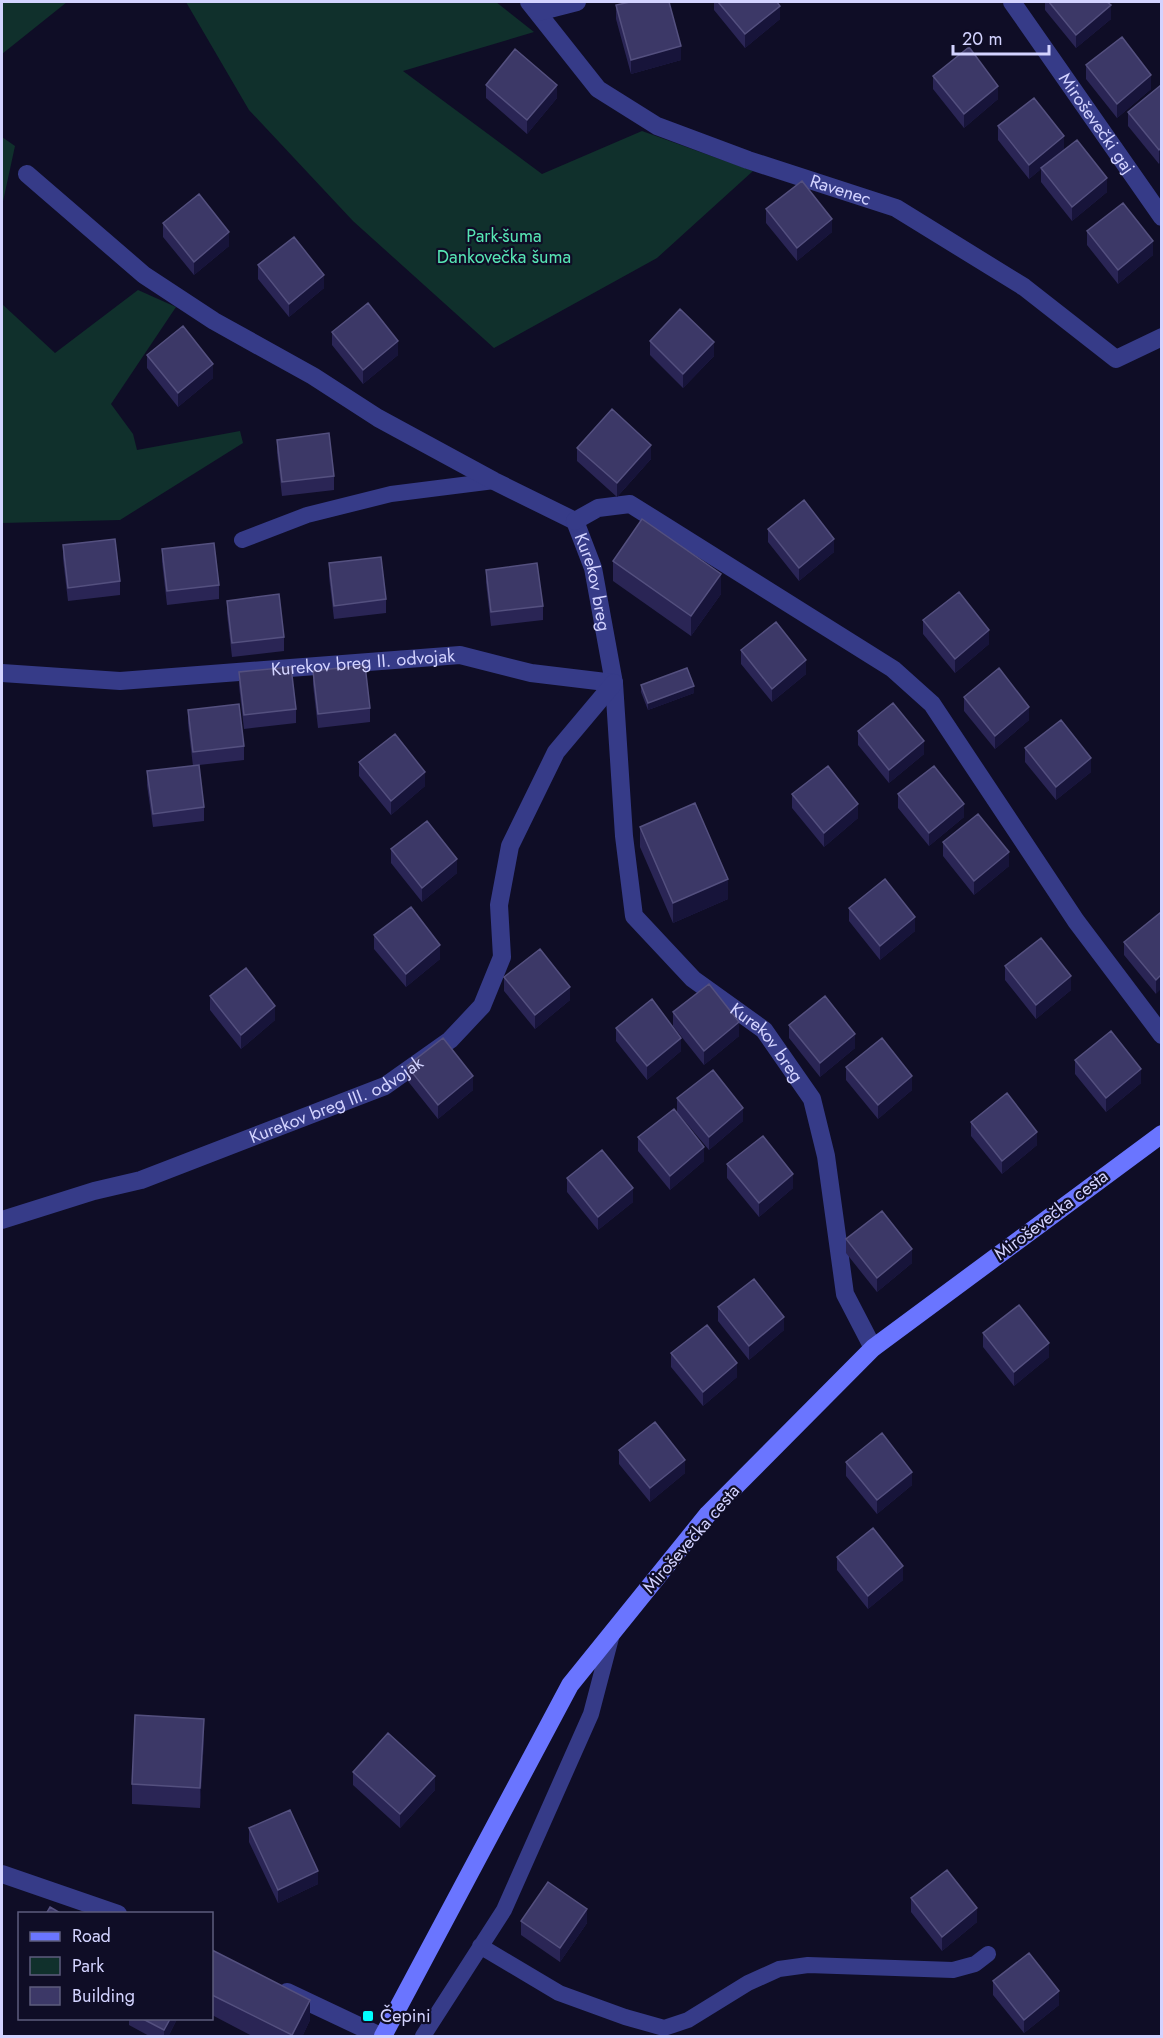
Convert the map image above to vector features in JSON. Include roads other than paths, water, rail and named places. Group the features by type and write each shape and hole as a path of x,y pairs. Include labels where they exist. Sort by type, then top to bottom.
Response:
{"main road":[{"name":"Miroševečka cesta","path":"382,2037 570,1685 708,1514 873,1348 1161,1134"}],"street":[{"path":"533,7 577,2"},
{"name":"Miroševečki gaj","path":"1012,2 1161,217"},
{"name":"Ravenec","path":"533,7 597,89 657,126 748,160 896,208 1024,287 1116,359 1161,338"},
{"path":"27,174 144,275 214,321 312,376 378,418 494,481 575,521"},
{"name":"Kurekov breg","path":"873,1348 845,1294 826,1156 812,1099 764,1030 693,979 634,916 624,836 614,683 593,568 575,521 598,508 630,504 893,669 932,704 1076,921 1161,1035"},
{"name":"Kurekov breg II. odvojak","path":"2,673 120,681 460,655 531,673 614,683"},
{"name":"Kurekov breg III. odvojak","path":"2,1221 94,1191 141,1180 385,1086 450,1040 482,1006 501,957 499,905 510,846 556,752 614,683"},
{"path":"2,1874 112,1912"},
{"path":"275,1986 382,2037"}],"lane":[{"path":"242,540 307,515 391,494 494,481"},
{"path":"423,2037 504,1910 591,1714 612,1634"},
{"path":"480,1946 559,1993 625,2017 664,2028 687,2020 748,1983 779,1969 808,1965 953,1970 975,1964 987,1954"}],"place":[{"name":"Čepini","path":"368,2016"}],"park label":[{"name":"Park-šuma Dankovečka šuma","path":"504,246"}]}
